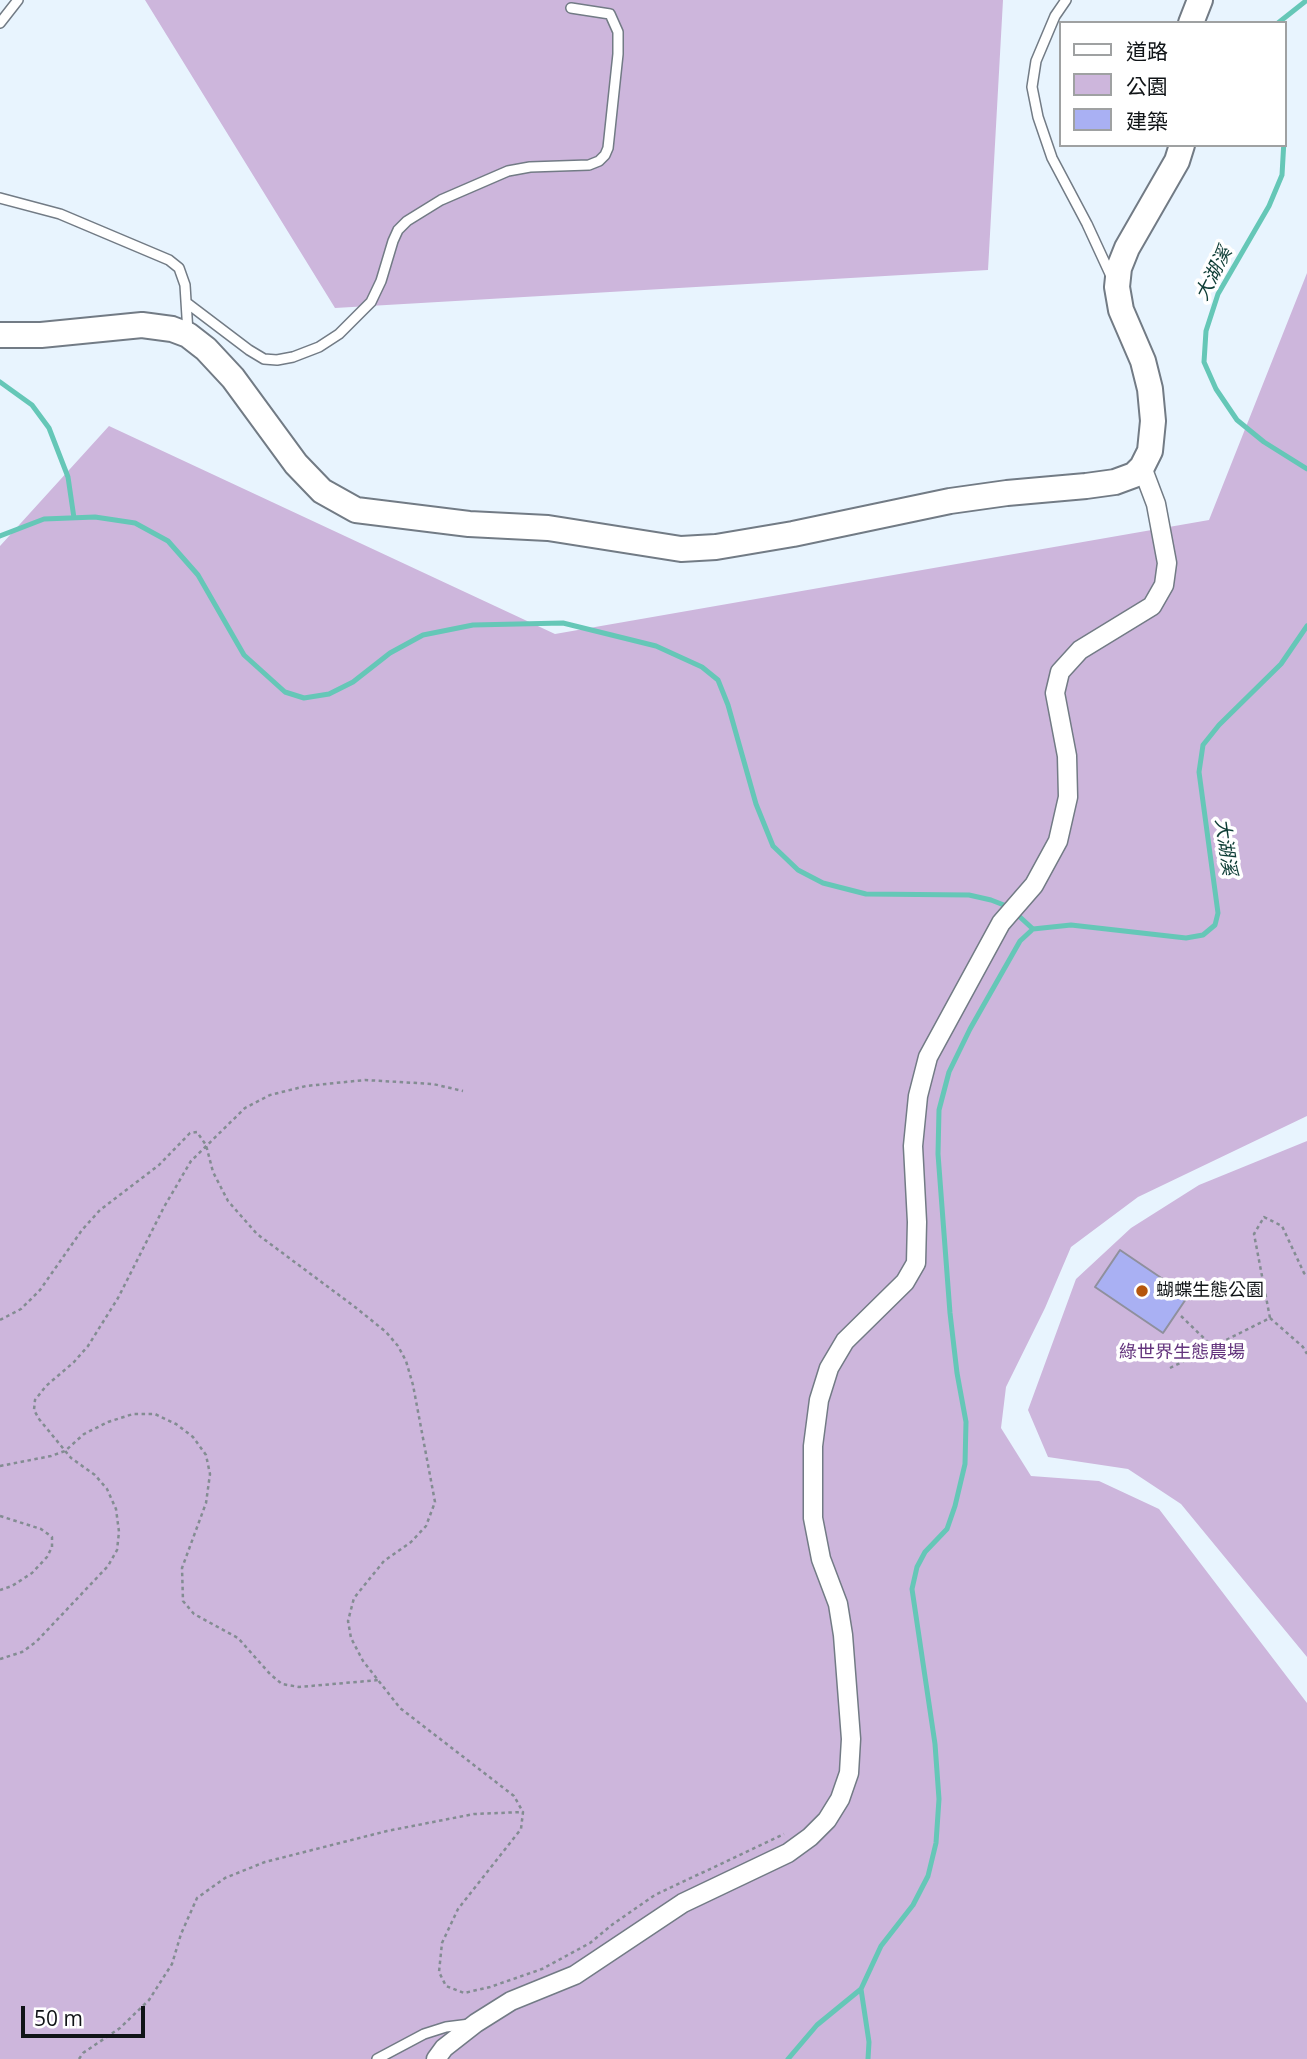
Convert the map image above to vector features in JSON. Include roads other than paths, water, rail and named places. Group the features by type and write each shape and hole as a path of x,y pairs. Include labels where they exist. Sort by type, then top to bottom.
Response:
{"street":[{"path":"1192,21 1200,0"},
{"path":"0,335 41,335 142,325 172,329 188,335 233,378 296,464 322,491 356,510 469,524 548,528 681,549 716,547 950,501 1115,482 1134,475 1142,467 1150,451 1153,421 1150,389 1143,361 1121,310 1116,287 1126,248 1177,161 1181,147"},
{"path":"436,2059 444,2048 511,2001 584,1969 683,1903 788,1853 827,1820 840,1799 849,1773 851,1739 843,1634 838,1604 816,1537 813,1517 813,1446 819,1400 830,1368 845,1341 905,1282 915,1263 918,1222 913,1146 918,1096 928,1056 1005,919 1034,886 1058,841 1068,797 1067,756 1055,693 1060,672 1080,650 1152,606 1164,585 1167,563 1156,504 1142,467"}],"lane":[{"path":"0,23 18,0"},
{"path":"1066,0 1055,16 1037,61 1032,87 1038,117 1052,158 1116,287"},
{"path":"187,303 249,351 264,359 293,357 319,347 339,334 371,302 381,281 393,241 398,230 407,221 441,200 508,171 530,167 589,165 599,161 608,148 618,32 610,14 571,8"},
{"path":"0,198 61,214 169,260 179,268 185,285 188,335"},
{"path":"377,2059 446,2026 477,2023"}],"waterway":[{"name":"大湖溪","path":"1281,21 1307,0"},
{"name":"大湖溪","path":"1284,147 1282,175 1269,206 1218,294 1206,331 1204,362 1216,389 1237,420 1264,442 1307,469"},
{"path":"0,382 32,405 49,428 68,477 74,518"},
{"path":"0,536 44,519 95,517 135,523 168,541 198,575 244,655 285,692 304,698 329,694 353,682 390,653 423,635 473,625 563,623 656,646 702,667 718,680 728,705 756,804 773,846 798,870 823,883 866,894 969,895 991,900 1009,907 1033,929"},
{"name":"大湖溪","path":"1033,929 1071,925 1186,938 1203,935 1215,925 1218,913 1199,772 1203,745 1219,725 1281,664 1307,626"},
{"path":"788,2059 817,2025 861,1989 881,1946 913,1905 928,1876 936,1843 939,1799 935,1744 912,1589 917,1567 925,1552 947,1529 955,1506 965,1464 966,1422 950,1313 938,1154 939,1110 949,1072 970,1029 1020,941 1033,929"},
{"path":"861,1989 869,2042 868,2059"}],"place":[{"name":"蝴蝶生態公園","path":"1142,1291"}],"park label":[{"name":"綠世界生態農場","path":"1182,1353"}]}
